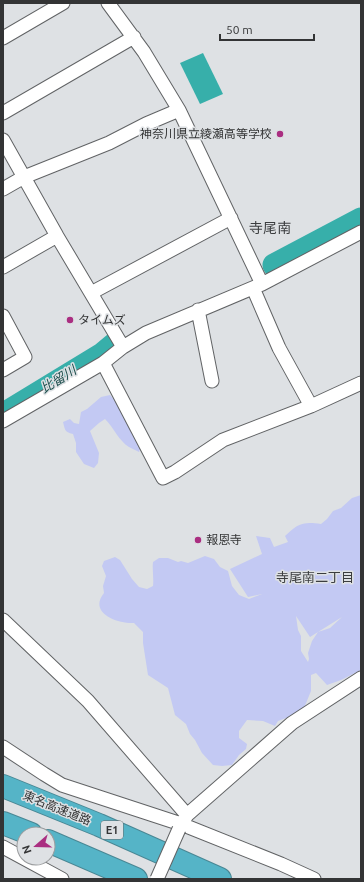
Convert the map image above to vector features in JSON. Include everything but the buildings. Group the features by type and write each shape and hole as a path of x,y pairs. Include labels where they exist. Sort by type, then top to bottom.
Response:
{"highway":[{"name":"東名高速道路","path":"3,786 99,824 220,879"},
{"path":"3,823 16,828"},
{"path":"56,844 136,879"}],"street":[{"path":"3,38 63,3"},
{"path":"108,3 153,65 179,110 231,218 279,348 312,406"},
{"path":"3,113 134,38"},
{"path":"3,190 24,177 109,143 146,124 179,110"},
{"path":"3,140 57,236 123,347"},
{"path":"91,294 231,218"},
{"path":"3,421 103,363 123,347 146,333 257,286 361,232"},
{"path":"3,267 57,236"},
{"path":"198,310 212,381"},
{"path":"3,316 25,357 3,370"},
{"path":"103,363 163,478 175,472 223,440 312,406 361,383"},
{"path":"3,620 88,701 183,823"},
{"path":"157,879 183,823 292,723 361,678"},
{"path":"3,746 62,785 183,823 314,879"},
{"path":"3,847 62,879"}],"shaded area":[{"path":"203,53 223,94 200,104 180,63"},
{"path":"110,395 119,405 142,444 139,452 129,447 122,441 105,419 90,431 99,453 98,463 94,468 84,464 76,452 76,443 73,434 66,431 63,422 70,419 74,423 79,424 81,412 101,397"},
{"path":"361,495 361,670 327,685 316,673 311,675 311,691 304,708 294,715 278,721 275,726 263,721 247,720 239,731 239,738 247,744 246,749 239,755 232,765 213,765 202,753 190,734 186,724 175,715 168,688 148,675 143,643 143,632 134,623 120,622 102,612 100,600 104,593 103,586 106,576 102,566 104,561 115,557 120,560 139,587 147,589 153,586 153,562 159,558 168,558 178,562 181,561 188,563 205,556 214,559 220,567 228,571 232,586 239,595 249,599 262,594 248,597 230,569 262,554 256,536 270,538 274,547 288,542 285,536 297,526 305,523 321,524 333,511 341,508 352,498","holes":["296,616 310,637 318,632 312,641 308,653 308,662 301,651 301,636 298,630","342,617 330,628 318,632"]}],"waterway":[{"name":"比留川","path":"274,265 361,219"},
{"name":"比留川","path":"10,410 102,354 114,344"}],"place":[{"name":"神奈川県立綾瀬高等学校","path":"280,134"},
{"name":"タイムズ","path":"70,320"},
{"name":"報恩寺","path":"198,540"}],"district":[{"name":"寺尾南","path":"270,228"},
{"name":"寺尾南二丁目","path":"315,577"}]}
